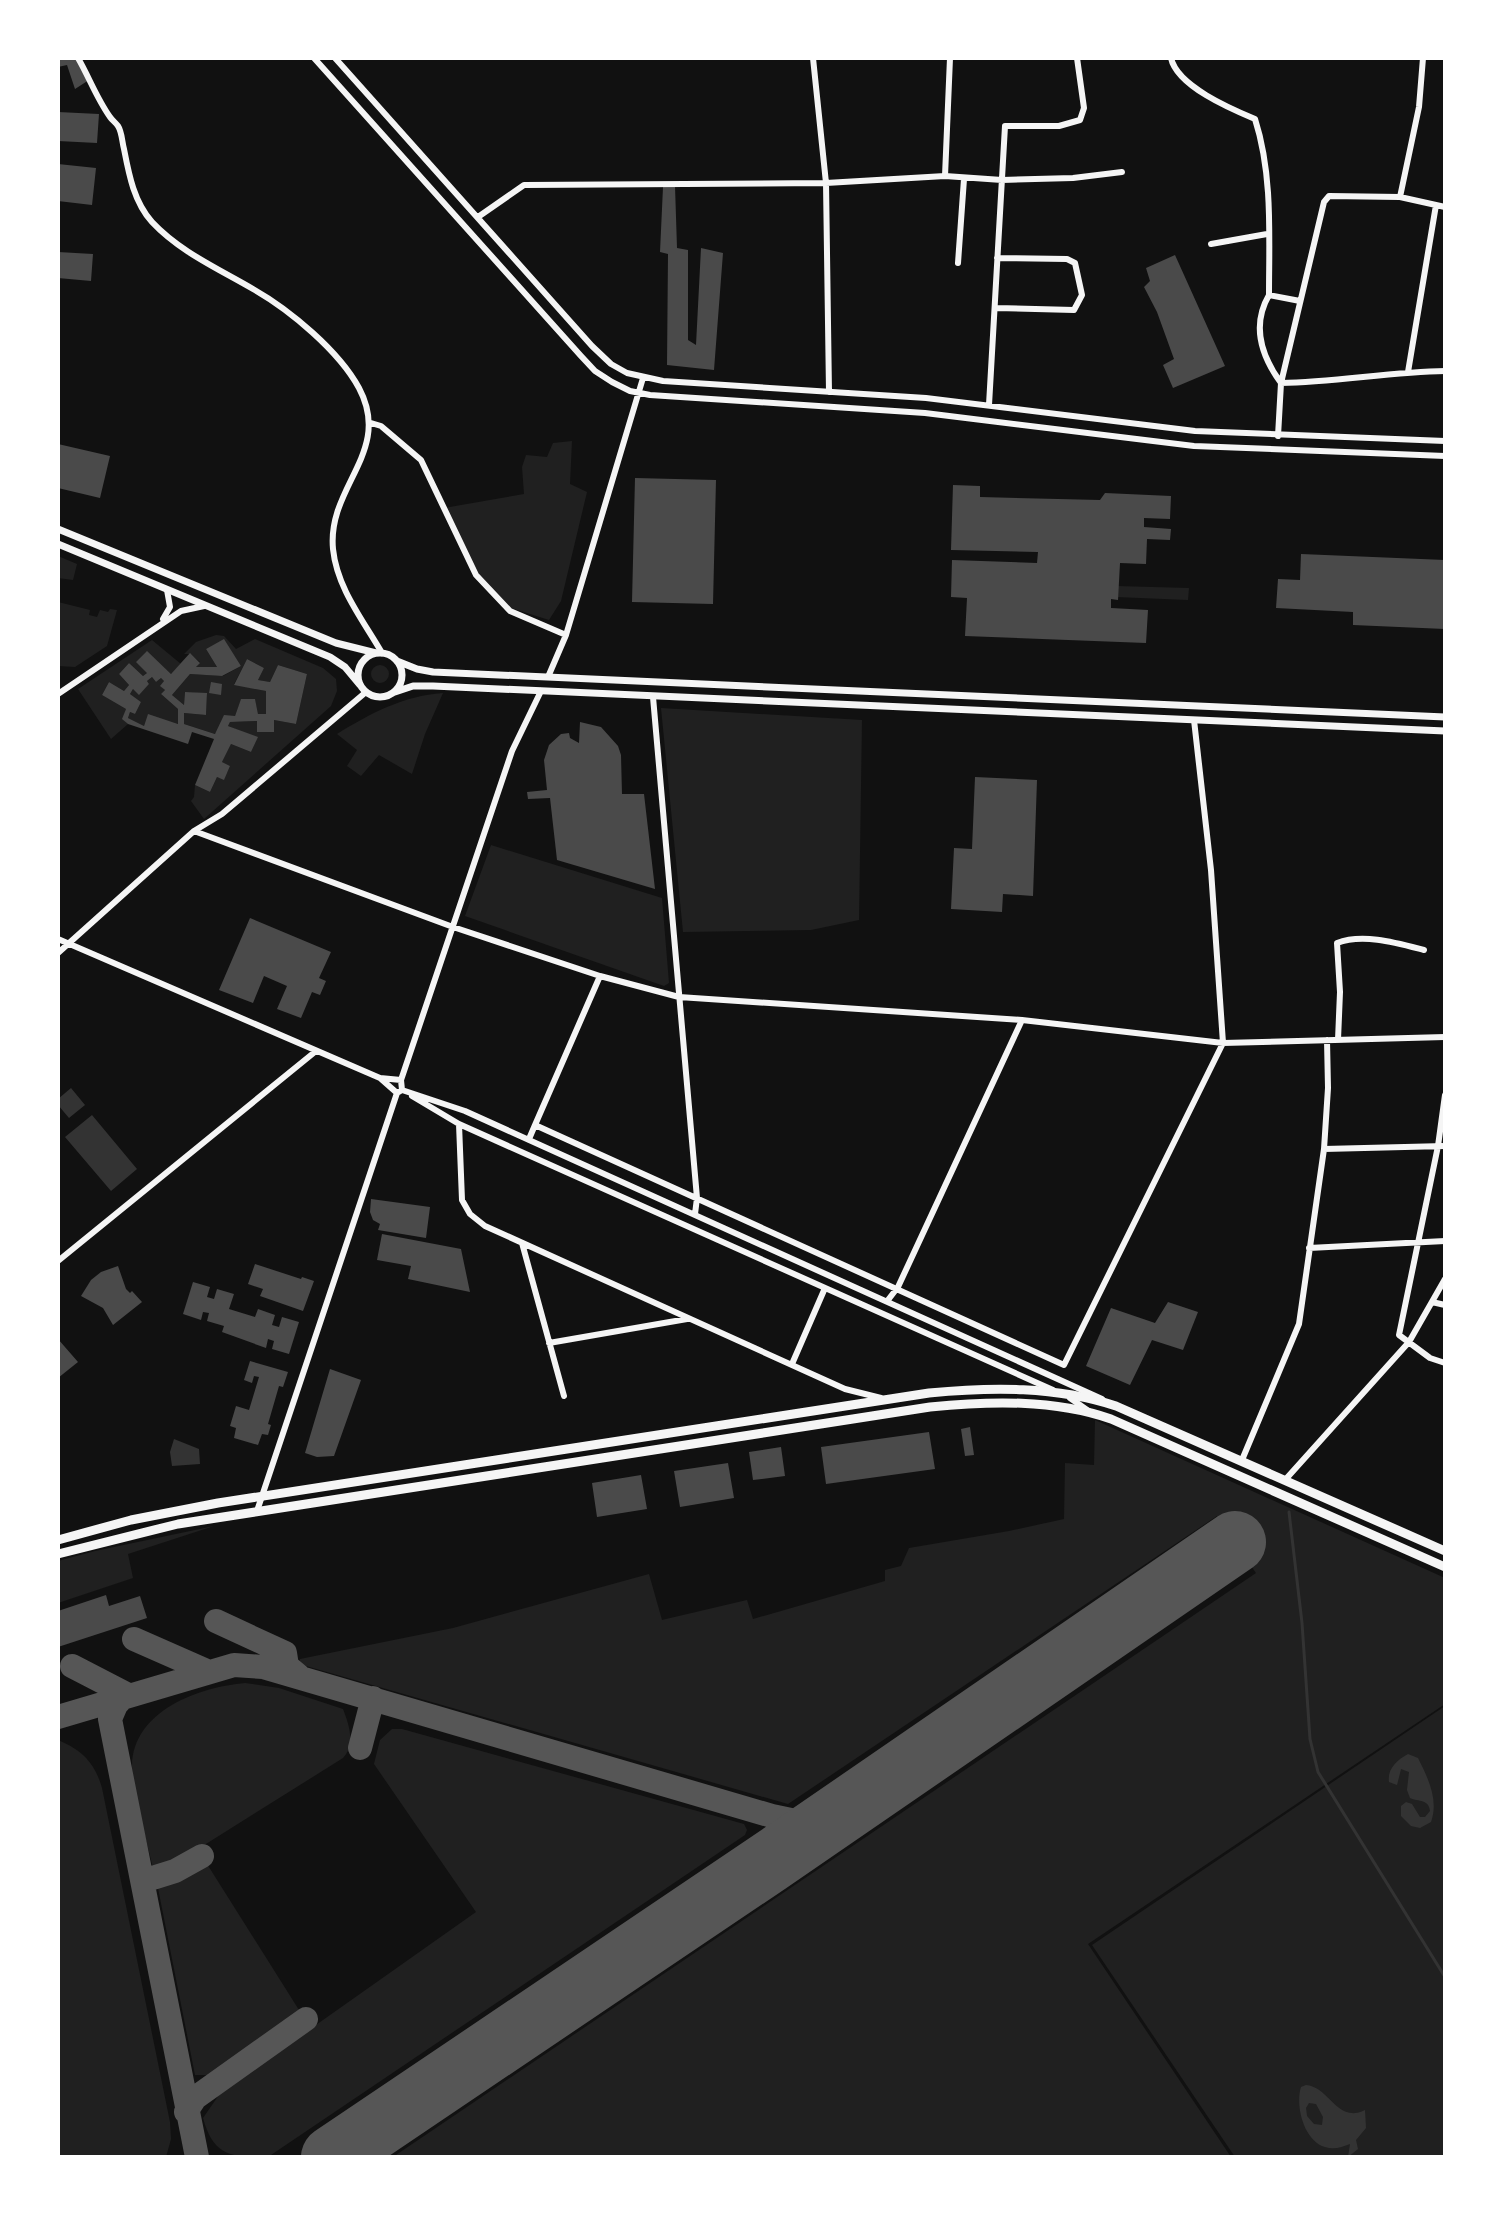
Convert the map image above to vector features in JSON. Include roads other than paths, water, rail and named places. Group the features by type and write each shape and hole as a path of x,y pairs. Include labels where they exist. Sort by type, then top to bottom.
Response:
{"main road":[{"path":"58,1540 175,1510 886,1400 957,1390 999,1389 1061,1393 1116,1406 1445,1551"},
{"path":"58,1554 178,1524 257,1511 930,1407 1022,1404 1091,1413 1167,1443 1445,1567"}],"street":[{"path":"78,58 110,118 119,127 131,185 151,221 196,257 284,309 326,347 349,372 360,390 371,423 366,447 336,513 332,545 336,570 343,587 379,653"},
{"path":"314,58 590,366 612,382 640,393 939,414 1194,446 1445,456"},
{"path":"335,58 605,360 627,373 643,378 899,395 1186,430 1445,441"},
{"path":"813,58 826,183 829,392"},
{"path":"945,176 950,58"},
{"path":"989,405 1005,126 1059,126 1080,120 1084,108 1077,58"},
{"path":"1171,58 1172,65 1196,87 1213,99 1255,119 1263,144 1268,204 1269,295 1264,302 1259,333 1264,358 1281,383"},
{"path":"1400,197 1419,107 1423,58"},
{"path":"478,217 524,185 826,183 945,176 1002,180 1073,178 1122,172"},
{"path":"958,263 964,179"},
{"path":"1278,436 1281,383 1324,202 1329,196 1400,197 1445,207"},
{"path":"1408,372 1436,205"},
{"path":"1211,244 1267,234"},
{"path":"996,308 1074,310 1082,295 1075,263 1067,259 997,258"},
{"path":"1269,295 1300,301"},
{"path":"1281,383 1445,371"},
{"path":"548,677 566,635 643,378"},
{"path":"371,423 381,426 421,460 476,575 510,611 566,635"},
{"path":"58,529 336,643 379,653 424,671 1445,717"},
{"path":"58,544 330,657 345,667 366,692 378,697 422,686 1445,731"},
{"path":"155,627 170,607 167,590"},
{"path":"58,694 181,611 206,606"},
{"path":"360,685 358,673 362,662 379,653"},
{"path":"395,692 402,677 397,661"},
{"path":"257,1511 512,751 541,691"},
{"path":"58,953 194,831 222,814 366,692"},
{"path":"653,697 697,1198 695,1214"},
{"path":"535,1125 898,1287 1064,1365 1223,1043 1211,870 1194,720"},
{"path":"194,831 453,927 600,976 679,997 1022,1020 1223,1043 1445,1037"},
{"path":"58,939 380,1078 459,1124 1061,1393 1091,1413"},
{"path":"1338,1040 1340,992 1337,943 1368,940 1424,950"},
{"path":"529,1139 600,976"},
{"path":"888,1300 898,1287 1022,1020"},
{"path":"1242,1460 1299,1324 1324,1149 1327,1040"},
{"path":"58,1261 316,1051"},
{"path":"380,1078 401,1080"},
{"path":"400,1092 465,1111 529,1139 1077,1385 1116,1406"},
{"path":"1445,1095 1441,1146 1399,1335 1430,1358 1445,1363"},
{"path":"459,1124 462,1200 470,1214 485,1226 845,1389 886,1400"},
{"path":"1324,1149 1441,1146"},
{"path":"1309,1248 1445,1241"},
{"path":"522,1243 564,1396"},
{"path":"1285,1480 1409,1342 1445,1279"},
{"path":"792,1364 825,1288"},
{"path":"1432,1302 1445,1305"},
{"path":"549,1343 690,1319"}],"waterway":[{"path":"1289,1512 1302,1623 1310,1739 1318,1772 1445,1977"}]}
